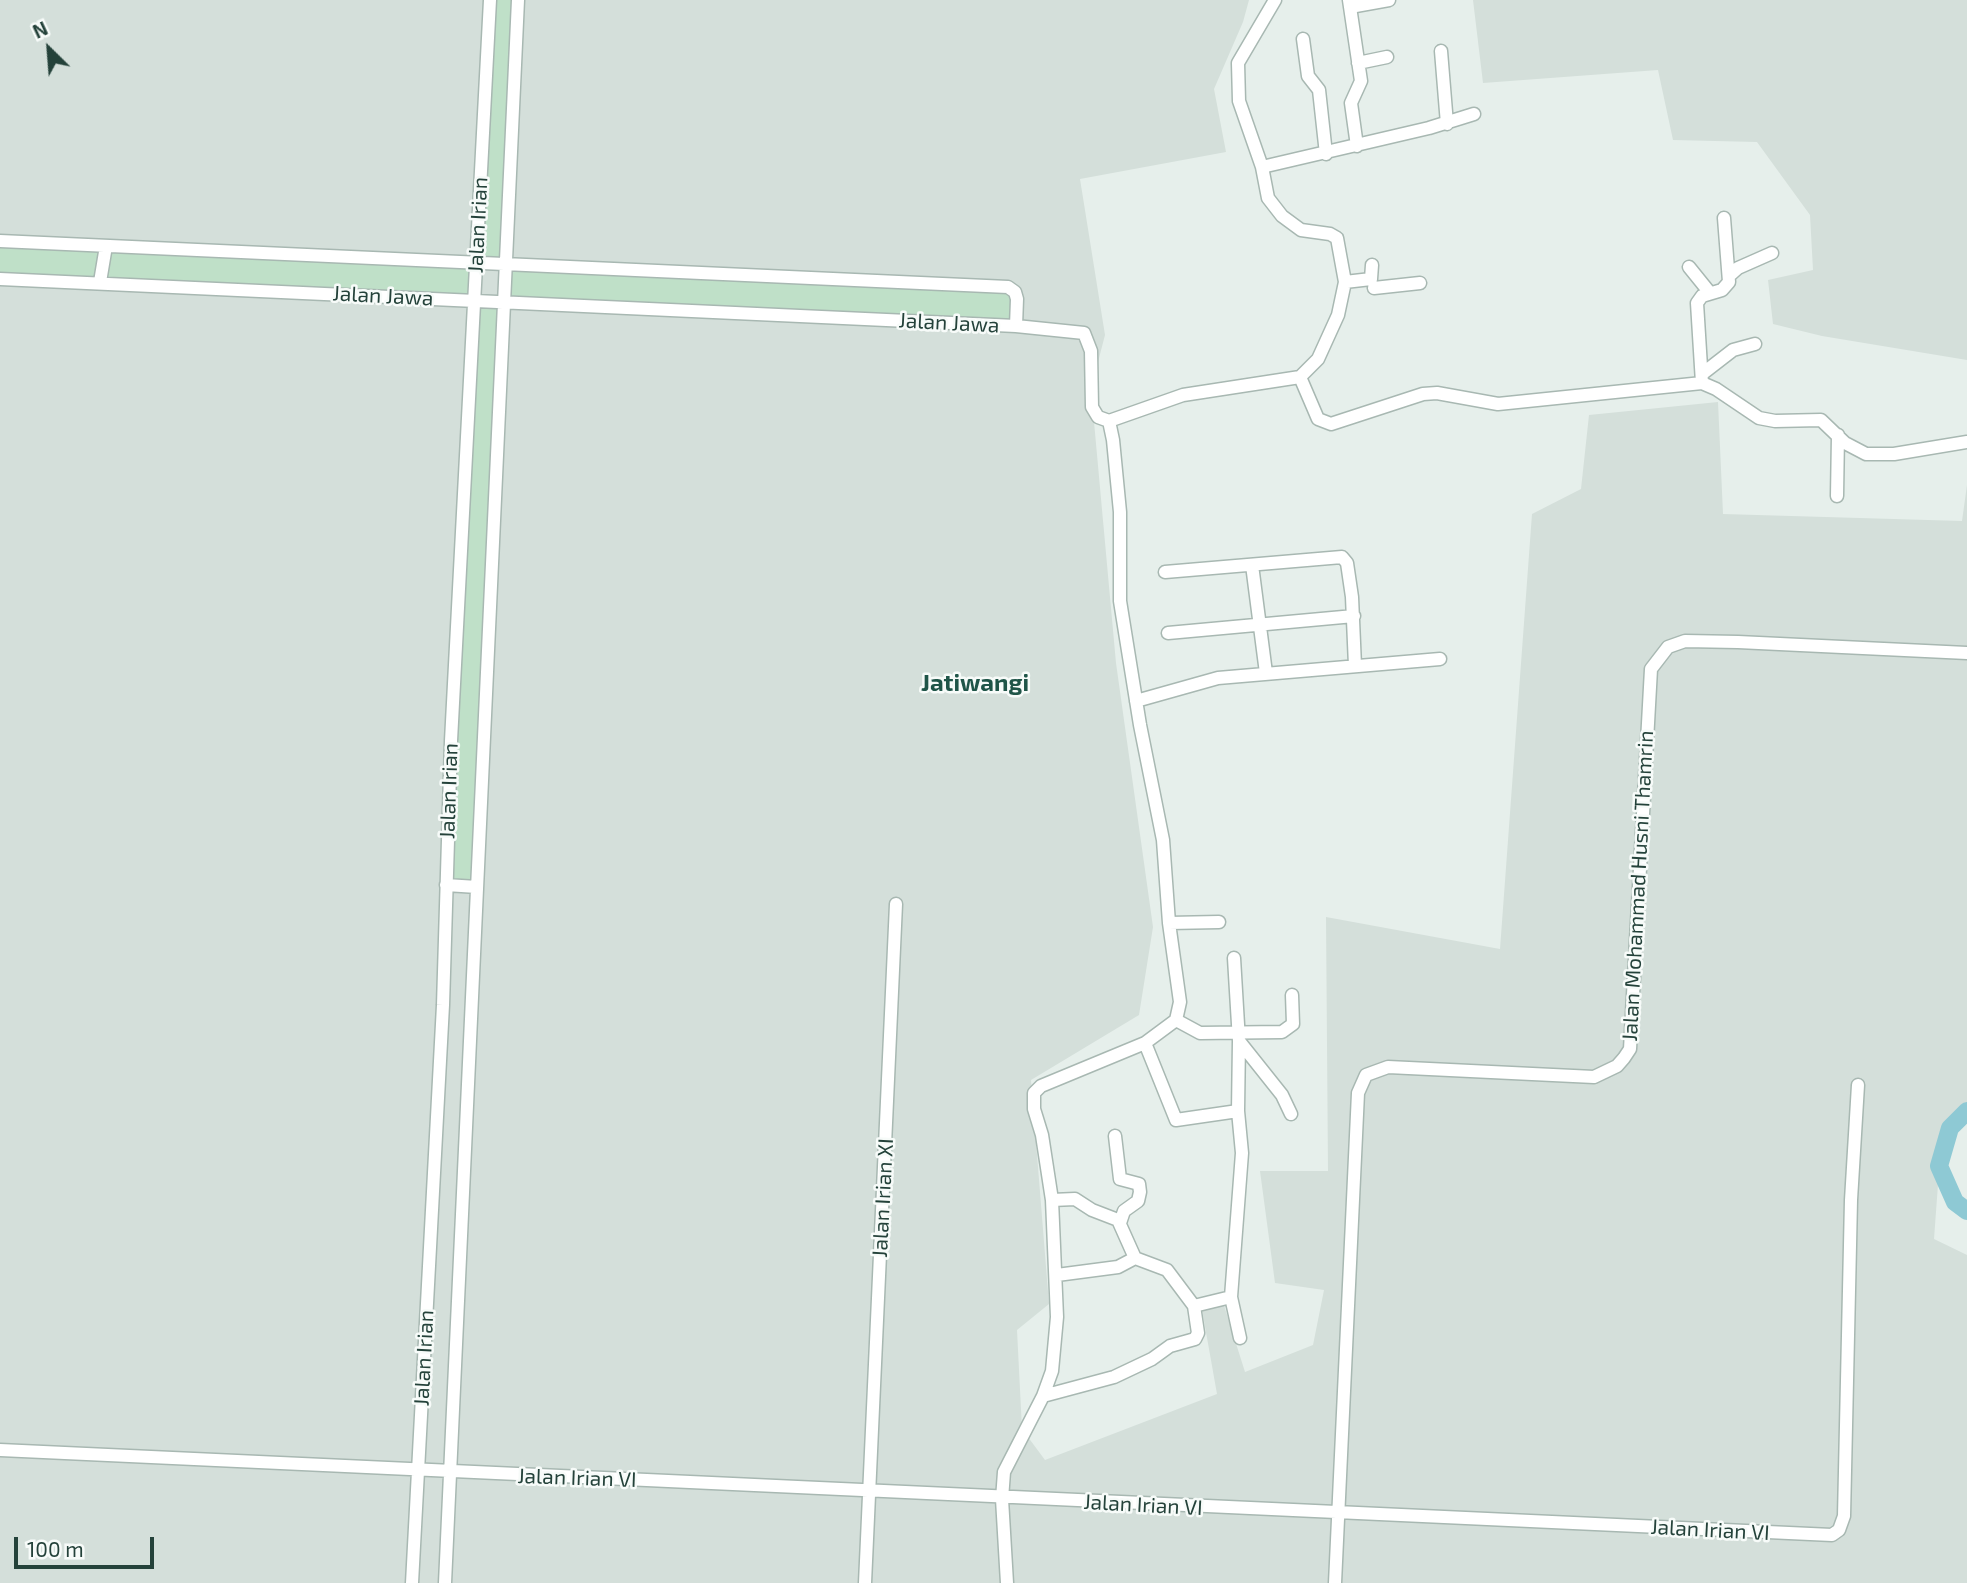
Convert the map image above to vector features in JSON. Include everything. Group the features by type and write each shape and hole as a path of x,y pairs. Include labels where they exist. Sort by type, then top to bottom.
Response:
{"street":[{"name":"Jalan Irian","path":"412,1583 443,1006 446,885 490,0"},
{"name":"Jalan Irian","path":"445,1583 519,0"},
{"path":"1016,326 1084,333 1091,351 1092,407 1098,417 1110,421 1183,395 1300,377 1318,359 1340,307 1345,282 1337,238 1330,234 1301,230 1282,216 1268,198 1262,167 1240,101 1237,75 1243,50 1265,20 1275,0"},
{"path":"1357,146 1351,103 1361,80 1350,3 1389,0"},
{"path":"1303,39 1308,76 1319,90 1326,154"},
{"path":"1441,51 1447,124"},
{"path":"1358,63 1387,57"},
{"path":"1262,167 1447,124 1474,114"},
{"path":"1702,379 1697,303 1700,298 1727,287 1729,276 1724,218"},
{"name":"Jalan Jawa","path":"0,241 1008,287 1015,292 1017,299 1016,326 0,279"},
{"path":"100,282 106,246"},
{"path":"1729,276 1738,268 1772,253"},
{"path":"1372,265 1374,288"},
{"path":"1689,267 1710,293"},
{"path":"1345,282 1374,288 1420,283"},
{"path":"1300,377 1318,419 1331,424 1423,394 1437,393 1498,404 1702,379 1730,352 1755,344"},
{"path":"1702,379 1759,418 1775,421 1818,419 1859,452 1875,456 1967,442"},
{"path":"1007,1583 1002,1499 1006,1466 1026,1434 1044,1396 1056,1342 1057,1275 1052,1200 1042,1135 1034,1109 1034,1093 1041,1086 1145,1043 1177,1020 1180,1002 1169,923 1163,840 1136,701 1121,601 1121,512 1110,421"},
{"path":"1837,496 1838,434"},
{"path":"1165,572 1342,557 1347,563 1354,616 1355,666"},
{"path":"1252,565 1266,673"},
{"path":"1168,633 1354,616"},
{"name":"Jalan Mohammad Husni Thamrin","path":"1338,1514 1360,1084 1366,1075 1388,1067 1594,1077 1617,1066 1624,1058 1630,1049 1647,717 1651,669 1655,661 1668,647 1685,641 1967,653"},
{"path":"1136,701 1218,678 1440,659"},
{"path":"446,885 477,887"},
{"name":"Jalan Irian XI","path":"865,1583 896,904"},
{"path":"1169,923 1219,922"},
{"path":"1234,958 1242,1172 1233,1239 1231,1297 1241,1338"},
{"path":"1177,1020 1200,1033 1239,1038 1291,1028 1292,995"},
{"path":"1239,1038 1282,1096 1290,1114"},
{"path":"1145,1043 1175,1120 1238,1111"},
{"name":"Jalan Irian VI","path":"0,1450 450,1474 1822,1536 1835,1533 1844,1516 1851,1200 1858,1085"},
{"path":"1115,1136 1120,1180 1139,1184 1140,1192 1138,1201 1124,1211 1120,1223"},
{"path":"1044,1396 1114,1377 1152,1359 1170,1346 1195,1339 1198,1333 1194,1306 1167,1270 1135,1258 1120,1223 1075,1199 1052,1200"},
{"path":"1057,1275 1118,1267 1135,1258"},
{"path":"1194,1306 1231,1297"},
{"path":"1335,1583 1338,1514"}],"shaded area":[{"path":"0,0 1249,0 1243,22 1214,89 1226,152 1080,179 1105,335 1091,389 1116,663 1153,927 1139,1015 1031,1080 1049,1304 1017,1330 1022,1429 1045,1460 1217,1394 1201,1304 1222,1299 1245,1372 1313,1345 1324,1290 1275,1283 1260,1171 1328,1171 1326,917 1500,949 1532,514 1581,489 1589,415 1718,402 1723,514 1962,521 1967,485 1967,1103 1942,1130 1934,1239 1967,1255 1967,1583 0,1583"},
{"path":"1473,0 1967,0 1967,360 1822,336 1773,324 1768,280 1813,270 1810,215 1757,142 1673,140 1658,70 1483,83"}],"green space":[{"path":"490,0 518,0 506,265 1015,292 1016,326 505,302 477,887 446,885 474,301 0,278 0,241 476,263","holes":["477,264 506,266 504,301 474,301"]}],"waterway":[{"path":"1967,1111 1950,1128 1939,1166 1955,1202 1967,1211"}],"district":[{"name":"Jatiwangi","path":"975,683"}]}
